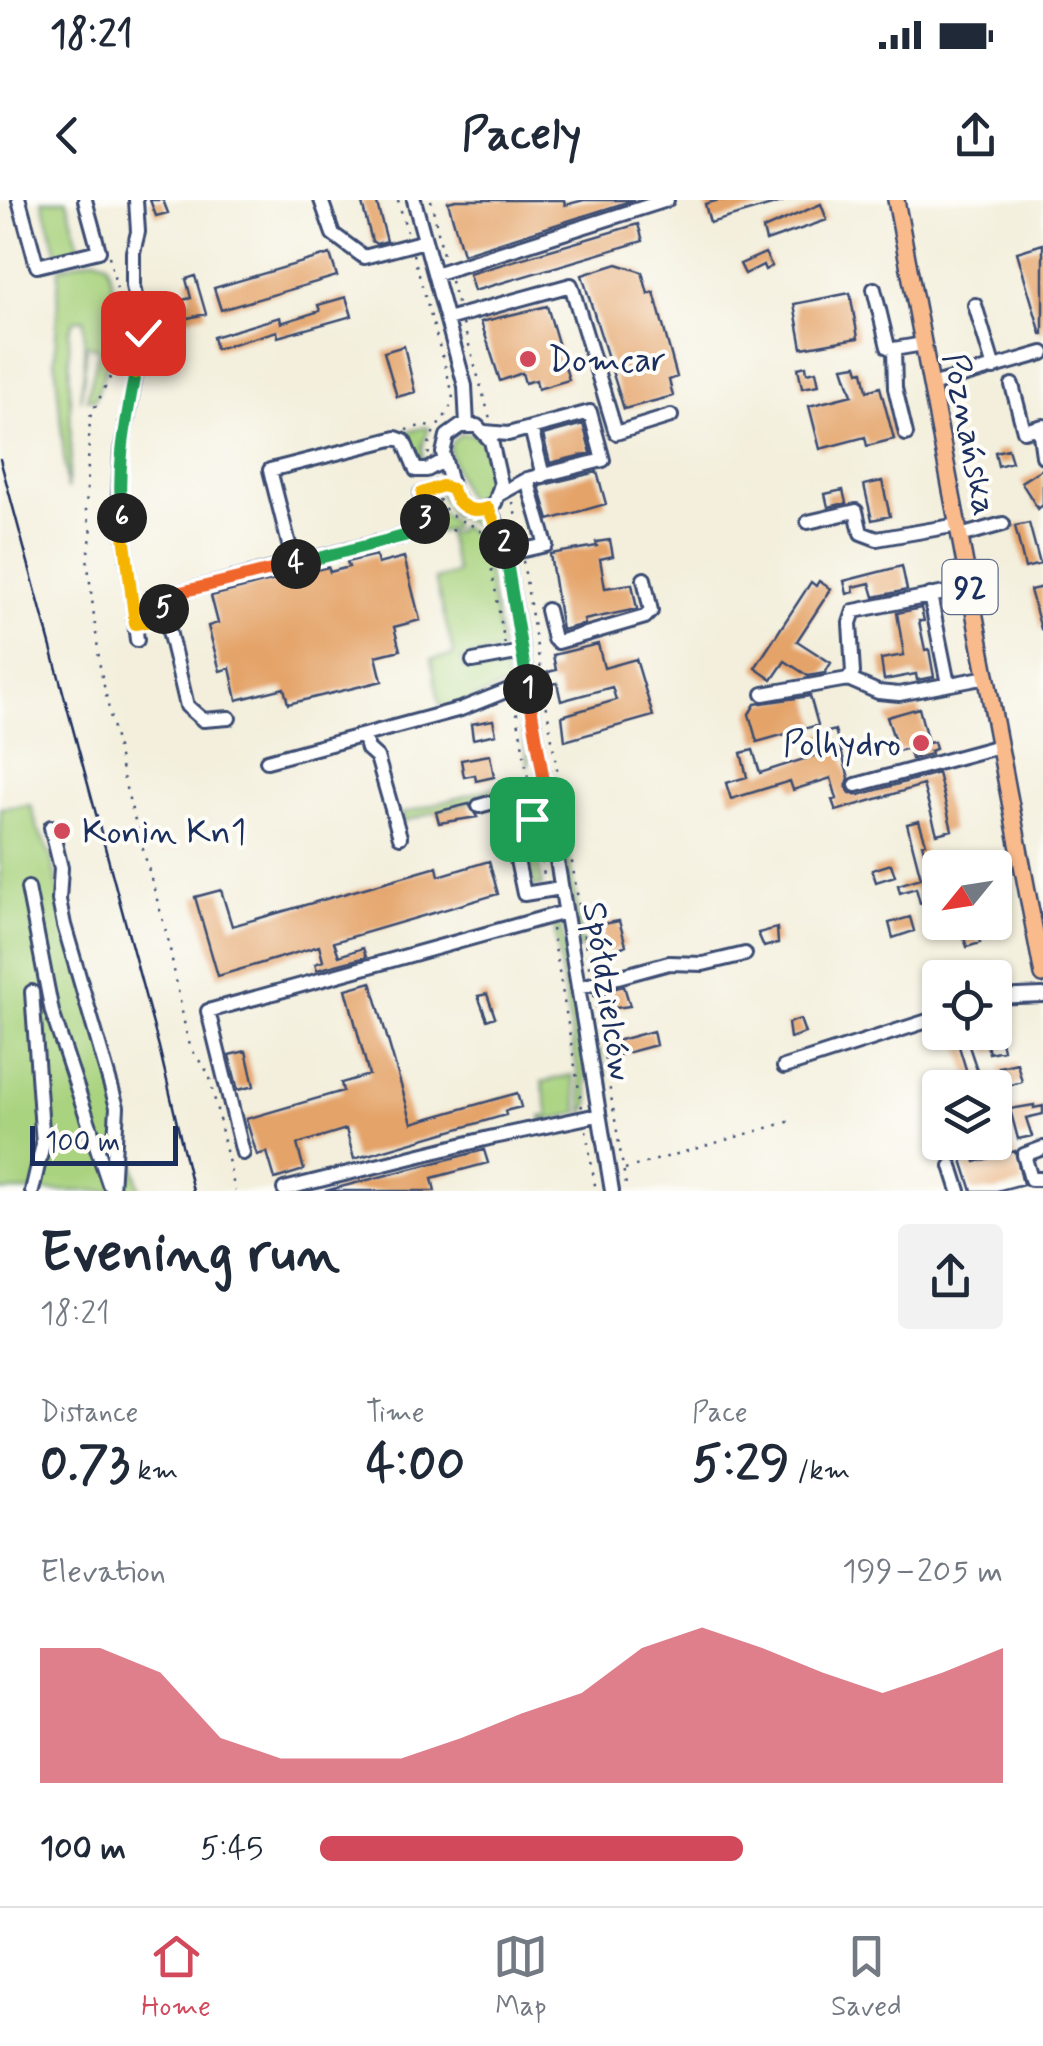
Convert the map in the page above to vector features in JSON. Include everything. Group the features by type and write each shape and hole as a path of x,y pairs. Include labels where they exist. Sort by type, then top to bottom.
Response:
{"main road":[{"name":"Poznańska","path":"896,200 1038,926 1043,975"}],"street":[{"path":"19,200 36,266 99,251 85,200"},
{"path":"136,200 133,286 143,333 121,452 119,494 137,640"},
{"path":"321,200 330,230 364,257 425,241"},
{"path":"414,200 468,398 467,424"},
{"path":"434,274 663,201"},
{"path":"447,319 571,285 616,432 671,416"},
{"path":"874,289 888,347 894,350 924,344"},
{"path":"975,304 994,368"},
{"path":"894,350 895,388 906,434"},
{"path":"932,386 1043,353"},
{"path":"1012,385 1024,431 1041,426 1043,456"},
{"path":"590,412 603,460 527,479 500,494 488,508 476,511 456,500 443,447 455,428 467,424 486,432 508,434 590,412"},
{"path":"531,428 544,476"},
{"path":"486,432 502,484 500,494"},
{"path":"294,564 270,470 396,438 404,441 416,470 428,470 445,460"},
{"path":"506,554 546,545 527,479"},
{"path":"229,718 204,720 187,706 166,618 165,597 427,530 422,493 442,486 452,489"},
{"name":"Spółdzielców","path":"488,508 506,554 612,1191"},
{"path":"808,522 856,511 861,532 877,539 1004,524"},
{"path":"546,610 558,642 630,622 651,611 644,579"},
{"path":"848,679 853,673 850,623 854,611 970,588"},
{"path":"930,595 948,684"},
{"path":"135,624 166,618"},
{"path":"473,662 522,652"},
{"path":"763,694 848,679 878,692 900,694 987,677"},
{"path":"268,761 461,709 510,689 528,686"},
{"path":"364,735 368,749 376,757 400,837"},
{"path":"856,785 1000,746"},
{"path":"479,806 504,799 519,822"},
{"path":"519,822 550,816"},
{"path":"519,822 512,836 524,894 561,888"},
{"path":"51,827 61,868 59,900 64,925 117,1107 112,1191"},
{"path":"28,888 52,1012 112,1191"},
{"path":"243,1153 208,1012 565,912"},
{"path":"578,988 668,963 703,964 745,954"},
{"path":"32,992 43,1144 32,1191"},
{"path":"1012,996 1043,995"},
{"path":"784,1067 922,1023"},
{"path":"284,1189 598,1115"},
{"path":"1043,1148 1024,1156 1031,1180 1043,1179"},
{"path":"951,1166 959,1191"}],"path":[{"path":"99,251 113,262 116,294 126,326 117,364 90,417 86,511 92,532 88,556 100,668 124,780 168,939 186,1032 191,1049 208,1074 235,1191"},
{"path":"424,425 433,430"},
{"path":"452,531 458,521"},
{"path":"608,1173 795,1120"}],"green space":[{"path":"42,200 67,200 79,246 72,254 57,253"},
{"path":"95,258 107,262 122,325 95,400 87,399 99,349 87,345 84,369 84,319 74,320 69,331 71,456 67,490 55,360 59,268"},
{"path":"429,428 422,464 396,435"},
{"path":"460,434 473,434 482,441 494,487 477,504 464,493 450,450"},
{"path":"438,491 454,507 486,524 480,527 451,515"},
{"path":"431,494 441,512 454,524 452,528 440,532 433,526 426,501"},
{"path":"460,526 481,537 502,651 462,659 463,669 503,660 508,685 455,706 440,706 431,659 454,655 435,579 457,573 447,534 457,532"},
{"path":"516,697 523,702 532,758 528,765"},
{"path":"524,779 530,815 521,817 518,797 509,799 504,792 402,822 401,814"},
{"path":"31,805 51,856 106,1049 140,1191 0,1191 0,808"},
{"path":"563,821 584,950 578,948 557,822"},
{"path":"532,824 542,886 534,887 523,828"},
{"path":"553,920 561,926 590,1102 584,1113"},
{"path":"601,1050 621,1167 615,1169 595,1053"},
{"path":"572,1075 579,1113 542,1121 541,1117 549,1115 542,1082"}],"building":[{"path":"150,200 163,200 168,213 156,216"},
{"path":"361,200 376,200 387,241 372,241"},
{"path":"564,200 565,205 584,200 634,200 463,254 448,202"},
{"path":"719,200 782,202 710,223 705,204"},
{"path":"821,204 827,220 766,241 763,229"},
{"path":"638,224 643,241 474,291 469,274"},
{"path":"1043,244 1043,334 1041,334 1017,252"},
{"path":"765,253 772,266 765,270 763,265 745,274 740,264"},
{"path":"330,254 337,276 221,310 214,288"},
{"path":"617,264 642,272 648,294 654,292 677,377 669,380 673,396 624,409 582,275"},
{"path":"195,276 206,314 183,319 178,301 191,298 186,279"},
{"path":"850,293 858,338 802,348 794,304"},
{"path":"346,297 352,316 278,337 277,331 216,349 213,337 280,317 281,323 320,311 318,305"},
{"name":"Domcar","path":"547,306 569,380 538,389 536,380 525,383 522,373 500,381 481,322"},
{"path":"404,346 415,392 397,397 384,352"},
{"path":"857,365 859,372 863,371 867,391 880,387 894,439 867,446 865,437 820,449 809,406 852,395 843,367"},
{"path":"806,366 807,373 816,371 819,385 802,388 798,368"},
{"path":"583,424 591,453 550,463 543,435"},
{"path":"1008,449 1012,462 998,466 995,452"},
{"path":"1043,468 1043,505 1038,509 1021,482"},
{"path":"597,472 606,504 549,520 539,486"},
{"path":"882,481 890,516 872,520 864,485"},
{"path":"843,490 846,503 828,507 825,494"},
{"path":"1029,523 1040,564 1025,568 1015,526"},
{"path":"610,540 613,556 600,559 605,588 632,584 637,609 584,620 585,624 562,630 550,554"},
{"path":"376,555 378,564 404,557 420,620 394,627 400,650 376,656 382,681 288,704 284,688 237,700 230,668 220,671 208,626 218,623 211,596 328,567 330,572 349,567 347,562"},
{"path":"902,566 907,590 874,597 870,583 853,587 854,592 847,594 844,581"},
{"path":"819,581 831,589 797,641 831,663 825,673 808,676 785,661 772,680 755,668 811,582 816,586"},
{"path":"1043,587 1043,628 1041,629 1030,590"},
{"path":"921,608 924,621 919,621 934,677 917,680 916,674 884,680 881,659 904,655 897,613"},
{"path":"598,644 604,668 636,659 653,716 565,741 562,716 616,700 612,687 561,701 557,683 551,684 548,672 556,670 553,655"},
{"path":"810,696 818,725 757,742 749,714 755,704"},
{"path":"919,708 928,743 934,742 936,749 912,759 909,748 898,751 887,717"},
{"path":"493,720 496,734 473,739 471,724"},
{"path":"835,730 850,793 859,795 938,773 952,830 937,834 923,785 836,811 831,778 793,790 790,781 731,799 726,783 747,777 741,753 753,750 760,773 823,753 818,735"},
{"path":"490,755 494,777 476,781 475,775 464,777 461,760"},
{"path":"469,804 477,817 439,823 436,812"},
{"path":"919,821 926,843 922,844 922,902 920,903 916,888 900,893 898,885 921,878 907,824"},
{"path":"489,861 498,894 334,942 339,956 363,948 366,957 317,970 315,964 323,961 319,946 218,976 195,897 221,890 232,926 437,867 439,876"},
{"path":"891,864 895,876 876,882 872,870"},
{"path":"910,917 914,931 893,938 889,923"},
{"path":"619,921 626,945 607,954 598,925"},
{"path":"777,928 778,943 764,947 758,933"},
{"path":"965,940 979,940 980,943 967,947"},
{"path":"371,982 412,1123 517,1093 521,1107 505,1111 506,1115 354,1159 346,1129 297,1144 304,1170 275,1179 267,1152 257,1155 246,1119 343,1091 341,1083 369,1075 346,989"},
{"path":"624,986 630,1006 608,1009 604,991"},
{"path":"487,994 495,1017 487,1020 478,996"},
{"path":"800,1019 805,1033 790,1038 788,1023"},
{"path":"653,1031 656,1045 619,1055 616,1041"},
{"path":"960,1050 970,1050 977,1070 966,1070"},
{"path":"246,1051 254,1086 238,1090 229,1055"},
{"path":"1017,1063 1022,1082 1012,1085 1012,1070 999,1067"},
{"path":"1043,1106 1043,1114 1026,1118 1032,1136 1018,1139 1012,1109"},
{"path":"484,1150 488,1163 432,1178 435,1191 325,1191"},
{"path":"1015,1151 1023,1184 997,1191 972,1191 962,1160 1012,1160"}],"railway":[{"path":"0,459 159,1047 193,1191"}],"place":[{"name":"Domcar","path":"528,359"},
{"name":"Polhydro","path":"921,743"},
{"name":"Konin Kn1","path":"62,831"}],"route":[{"path":"143,333 121,452 119,494 135,624 166,618 165,597 173,594 427,530 422,493 442,486 452,489 465,508 488,508 503,540 550,816 532,819"}]}
